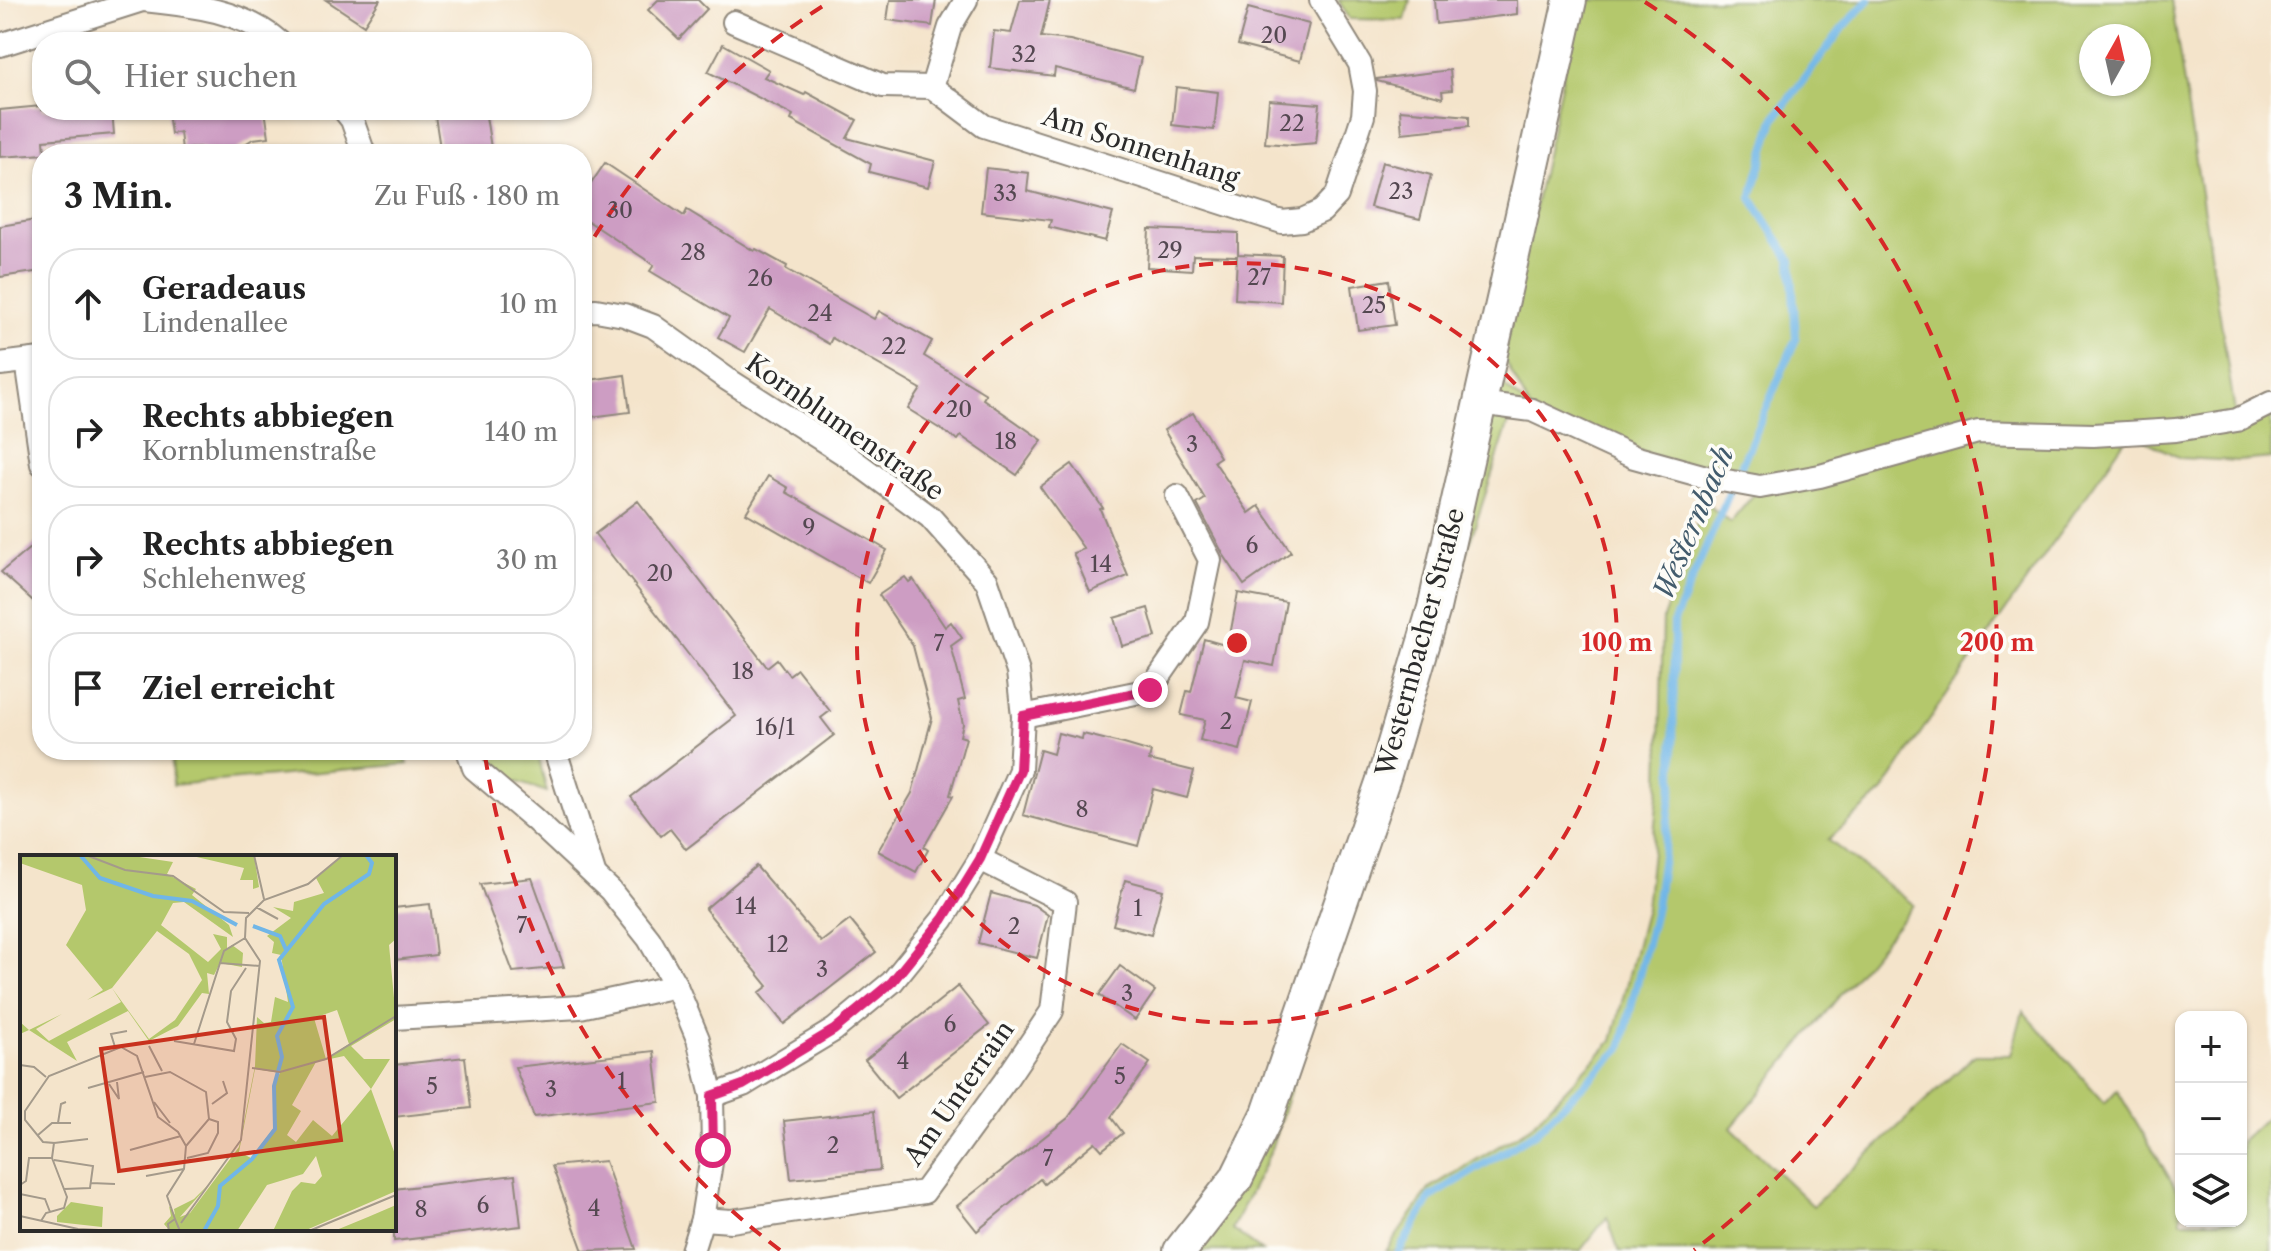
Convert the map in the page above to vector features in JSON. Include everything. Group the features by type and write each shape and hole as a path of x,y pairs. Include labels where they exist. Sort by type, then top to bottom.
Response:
{"street":[{"path":"41,32 143,0 203,6 267,32"},
{"path":"734,22 883,86 932,87 950,27 966,0"},
{"name":"Am Sonnenhang","path":"932,87 984,126 1282,222 1302,220 1322,211 1337,195 1363,116 1365,91 1360,64 1321,0"},
{"name":"Westernbacher Straße","path":"1180,1251 1236,1179 1268,1114 1390,759 1434,608 1570,0"},
{"path":"0,45 32,35"},
{"path":"352,120 360,144"},
{"name":"Kornblumenstraße","path":"592,310 624,315 653,326 727,379 846,455 930,517 987,581 1018,672 1023,716 1020,770 980,859 943,919 892,982 834,1030 743,1085 712,1096"},
{"path":"0,364 32,360"},
{"path":"1479,403 1532,410 1634,457 1710,478 1760,487 1820,476 1978,432 2093,435 2176,430 2237,420 2271,403"},
{"path":"1023,716 1150,690 1197,622 1210,560 1177,496"},
{"path":"471,760 474,768 595,874 649,939 676,986 698,1039 712,1096 713,1150 702,1219 692,1251"},
{"path":"558,760 595,874"},
{"name":"Am Unterrain","path":"702,1219 731,1221 924,1192 1052,1011 1065,902 980,859"},
{"path":"396,1018 580,1007 676,986"}],"green space":[{"path":"1338,0 1410,0 1405,20 1350,19"},
{"path":"1579,0 2171,0 2236,419 2271,403 2271,458 2239,461 2180,458 2130,433 1935,711 1883,791 1828,840 1914,905 1731,1128 1813,1206 1975,1055 2011,1055 2023,1011 2105,1103 2117,1090 2175,1187 2175,1227 2247,1227 2247,1135 2271,1113 2271,1251 1619,1251 1607,1217 1580,1251 1386,1251 1430,1188 1530,1127 1612,1041 1646,908 1659,786 1663,618 1705,502 1730,523 1759,488 1512,413 1269,1155 1232,1229 1262,1251 1180,1251 1236,1179 1385,774 1486,371 1530,408 1503,357"},
{"path":"172,760 407,760 408,764 173,785"},
{"path":"488,760 539,760 547,792 496,775"}],"building":[{"path":"326,0 380,0 364,25"},
{"path":"658,0 698,0 707,9 679,39 648,10"},
{"path":"890,0 936,0 932,26 887,20"},
{"path":"1020,0 1050,0 1041,37 1070,40 1141,58 1134,88 1055,68 1054,76 990,68 994,31 1011,33"},
{"path":"1434,0 1517,0 1517,14 1436,24"},
{"path":"1248,8 1309,24 1300,61 1238,45"},
{"path":"723,44 769,70 764,77 804,95 806,92 857,120 847,138 935,161 928,187 869,172 871,164 791,120 793,115 708,72"},
{"path":"1450,70 1452,90 1442,91 1443,98 1377,81 1377,79"},
{"path":"1176,87 1218,92 1214,130 1172,125"},
{"path":"1269,100 1320,104 1316,143 1265,143"},
{"path":"32,107 32,120 113,120 114,134 44,140 44,144 32,144 32,155 0,157 0,110"},
{"path":"1400,110 1469,116 1469,126 1402,133"},
{"path":"169,120 266,120 269,137 253,139 245,144 181,144 180,132 171,134"},
{"path":"436,120 487,120 490,144 439,144"},
{"path":"1382,162 1431,175 1420,219 1370,207"},
{"path":"605,163 684,216 687,210 874,319 879,311 932,341 924,356 986,394 983,399 1042,440 1017,475 961,436 958,440 908,409 921,389 832,338 829,344 770,309 745,352 718,337 729,318 650,271 654,265 592,224 592,182"},
{"path":"986,168 1029,173 1027,191 1113,213 1105,241 1049,227 1051,220 981,212"},
{"path":"32,221 32,272 0,277 0,226"},
{"path":"1149,229 1238,233 1238,254 1283,256 1281,302 1235,299 1237,256 1193,255 1192,270 1147,267"},
{"path":"1389,280 1395,325 1358,330 1352,286"},
{"path":"625,375 630,412 592,417 592,380"},
{"path":"1193,413 1220,457 1214,461 1249,513 1259,506 1291,552 1244,585 1223,554 1197,504 1205,499 1164,430"},
{"path":"1072,464 1103,508 1100,509 1128,576 1090,592 1073,553 1084,549 1040,487"},
{"path":"768,476 788,488 786,492 887,550 868,583 746,513"},
{"path":"638,501 767,667 777,659 789,675 797,669 830,711 821,718 834,735 686,849 670,829 661,836 631,797 736,716 595,534"},
{"path":"32,546 32,600 1,572"},
{"path":"905,577 909,582 913,579 945,627 951,622 962,638 951,646 965,699 958,701 963,724 960,736 966,738 950,795 953,796 924,847 928,850 916,872 878,851 912,793 932,718 913,646 879,595"},
{"path":"1238,593 1286,602 1274,666 1245,660 1236,698 1252,702 1240,750 1200,740 1205,720 1181,715 1187,691 1191,692 1204,639 1228,646"},
{"path":"1148,608 1156,637 1122,646 1114,618"},
{"path":"1058,733 1082,739 1083,734 1124,744 1151,752 1149,760 1194,771 1187,798 1153,789 1138,846 1023,815 1040,750 1053,754"},
{"path":"756,866 821,942 850,920 876,952 784,1024 759,993 768,986 705,909"},
{"path":"532,878 564,967 513,972 480,884"},
{"path":"1125,880 1163,890 1151,935 1113,925"},
{"path":"991,893 1034,905 1048,915 1037,958 978,943"},
{"path":"430,904 436,955 396,960 396,908"},
{"path":"1120,966 1155,991 1135,1020 1099,995"},
{"path":"958,986 989,1025 896,1098 865,1060"},
{"path":"1122,1044 1150,1063 1111,1117 1123,1133 1102,1150 1095,1142 1044,1184 1040,1179 977,1231 957,1206 1068,1118"},
{"path":"654,1051 660,1102 534,1117 515,1067"},
{"path":"465,1057 471,1108 396,1117 396,1065"},
{"path":"874,1111 880,1170 791,1179 784,1121"},
{"path":"605,1161 636,1249 583,1251 552,1166"},
{"path":"515,1175 521,1226 394,1241 396,1189"}],"waterway":[{"name":"Westernbach","path":"1399,1251 1431,1197 1536,1132 1621,1048 1656,907 1673,784 1674,621 1796,339 1791,260 1751,198 1774,119 1841,30 1868,0"}],"route":[{"path":"713,1150 712,1096 743,1085 834,1030 892,982 943,919 980,859 1020,770 1023,716 1150,690"}]}
